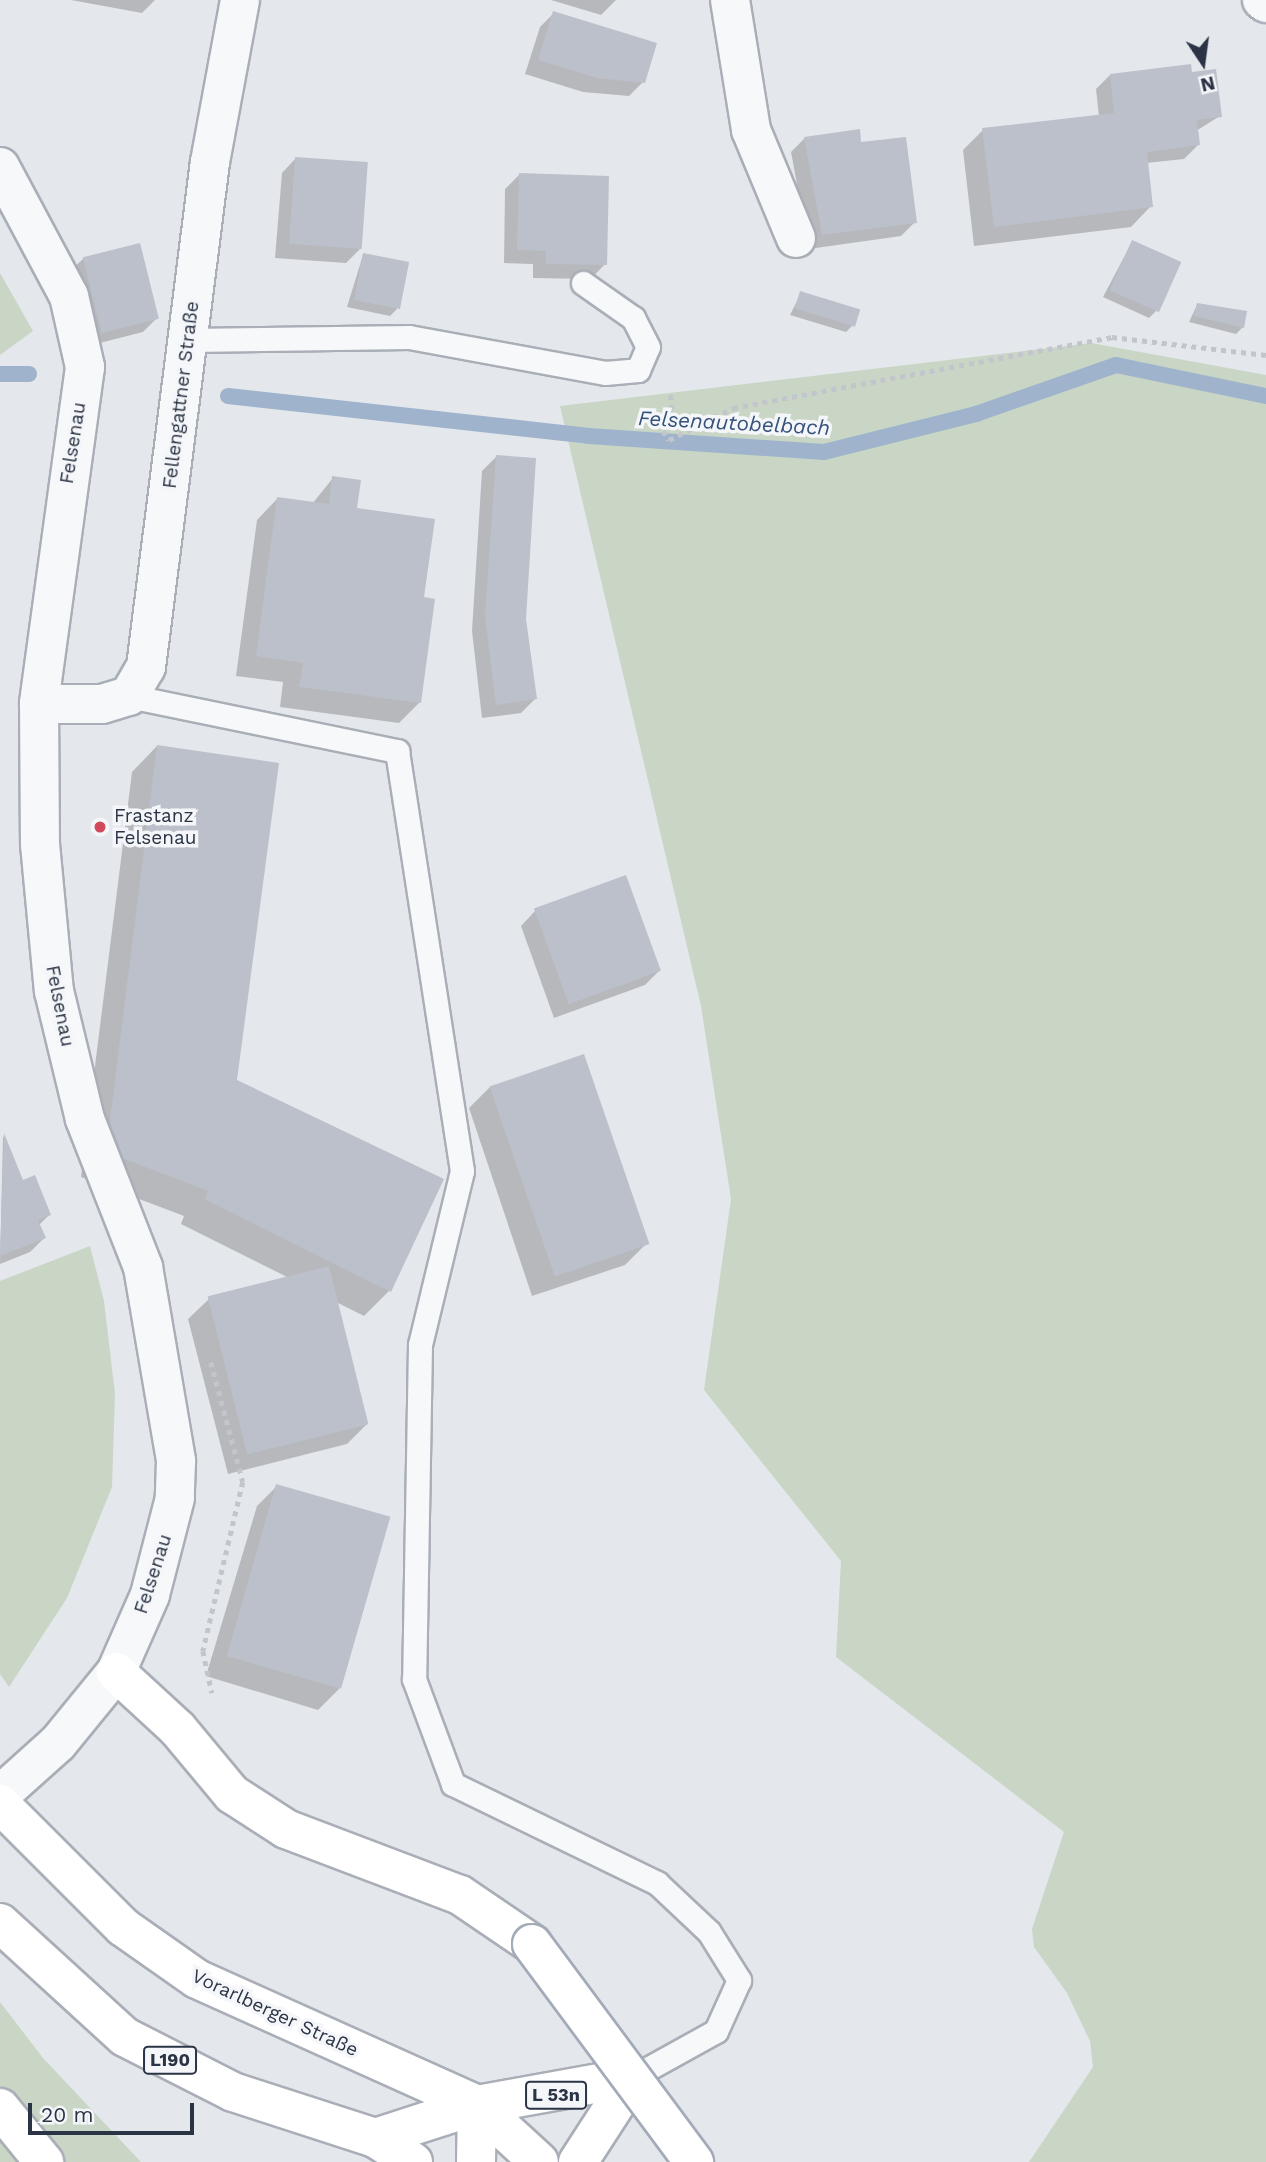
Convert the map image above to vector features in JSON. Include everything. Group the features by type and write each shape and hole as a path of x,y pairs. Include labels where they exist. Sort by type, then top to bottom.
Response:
{"main road":[{"path":"109,1682 177,1728 232,1794 286,1829 460,1895 532,1944 694,2162"},
{"name":"Vorarlberger Straße","path":"0,1804 123,1927 197,1979 477,2105 540,2162"},
{"name":"L190","path":"0,1923 125,2037 266,2106 375,2138 413,2162"},
{"name":"L 53n","path":"375,2138 477,2105 633,2077"},
{"name":"L 53n","path":"578,2162 633,2077"},
{"path":"475,2162 477,2105"},
{"path":"0,2108 44,2162"}],"street":[{"name":"Fellengattner Straße","path":"129,696 146,667 210,162 240,0"},
{"path":"730,0 751,130 796,237"},
{"name":"Felsenau","path":"0,167 69,296 85,367 39,704 40,844 54,991 85,1119 143,1267 176,1461 175,1498 150,1595 109,1682 0,1795"},
{"path":"39,704 102,704 129,696"}],"lane":[{"path":"189,340 409,337 605,373 638,370 648,348 633,318 583,283"},
{"path":"129,696 397,751 462,1171 420,1345 414,1679 453,1784 657,1883 709,1932 739,1980 716,2031 633,2077"}],"path":[{"path":"672,409 658,422 669,440 733,408 1112,337 1266,355"},
{"path":"214,1703 203,1651 239,1506"}],"green space":[{"path":"0,273 33,331 0,355"},
{"path":"1091,343 1266,375 1266,2162 1029,2162 1093,2067 1090,2041 1067,1993 1034,1947 1032,1929 1064,1832 836,1657 841,1561 704,1390 731,1199 701,1006 560,406"},
{"path":"90,1246 104,1301 115,1394 112,1487 67,1598 9,1687 0,1674 0,1281"},
{"path":"0,2002 43,2058 141,2162 0,2162"}],"building":[{"path":"553,11 657,43 645,83 597,78 538,60"},
{"path":"1191,64 1192,72 1216,69 1222,117 1197,120 1200,145 1147,152 1153,207 994,227 982,128 1114,113 1110,74"},
{"path":"860,129 861,142 906,137 917,223 822,235 804,137"},
{"path":"295,157 368,162 362,249 289,244"},
{"path":"519,173 609,176 607,265 546,264 546,251 517,250"},
{"path":"1132,240 1181,262 1159,312 1110,290"},
{"path":"140,243 159,319 102,333 83,257"},
{"path":"363,253 409,262 400,309 354,300"},
{"path":"800,291 860,309 855,327 795,308"},
{"path":"1197,303 1247,311 1244,328 1194,316"},
{"path":"496,455 536,458 526,619 537,699 496,705 485,616"},
{"path":"332,476 361,480 357,508 435,519 424,597 435,599 421,703 299,687 303,663 256,656 277,497 329,504"},
{"path":"157,745 279,763 237,1080 444,1179 391,1292 205,1199 208,1191 106,1152"},
{"path":"626,875 661,971 569,1004 534,909"},
{"path":"584,1054 649,1244 555,1277 489,1087"},
{"path":"4,1133 23,1180 35,1175 51,1215 38,1220 46,1238 0,1256"},
{"path":"329,1266 368,1424 247,1454 208,1296"},
{"path":"276,1484 390,1517 341,1689 227,1656"}],"waterway":[{"name":"Felsenautobelbach","path":"228,396 589,436 824,452 976,414 1116,365 1266,396"},
{"name":"Felsenautobelbach","path":"0,374 29,374"}],"place":[{"name":"Frastanz Felsenau","path":"100,827"}]}
